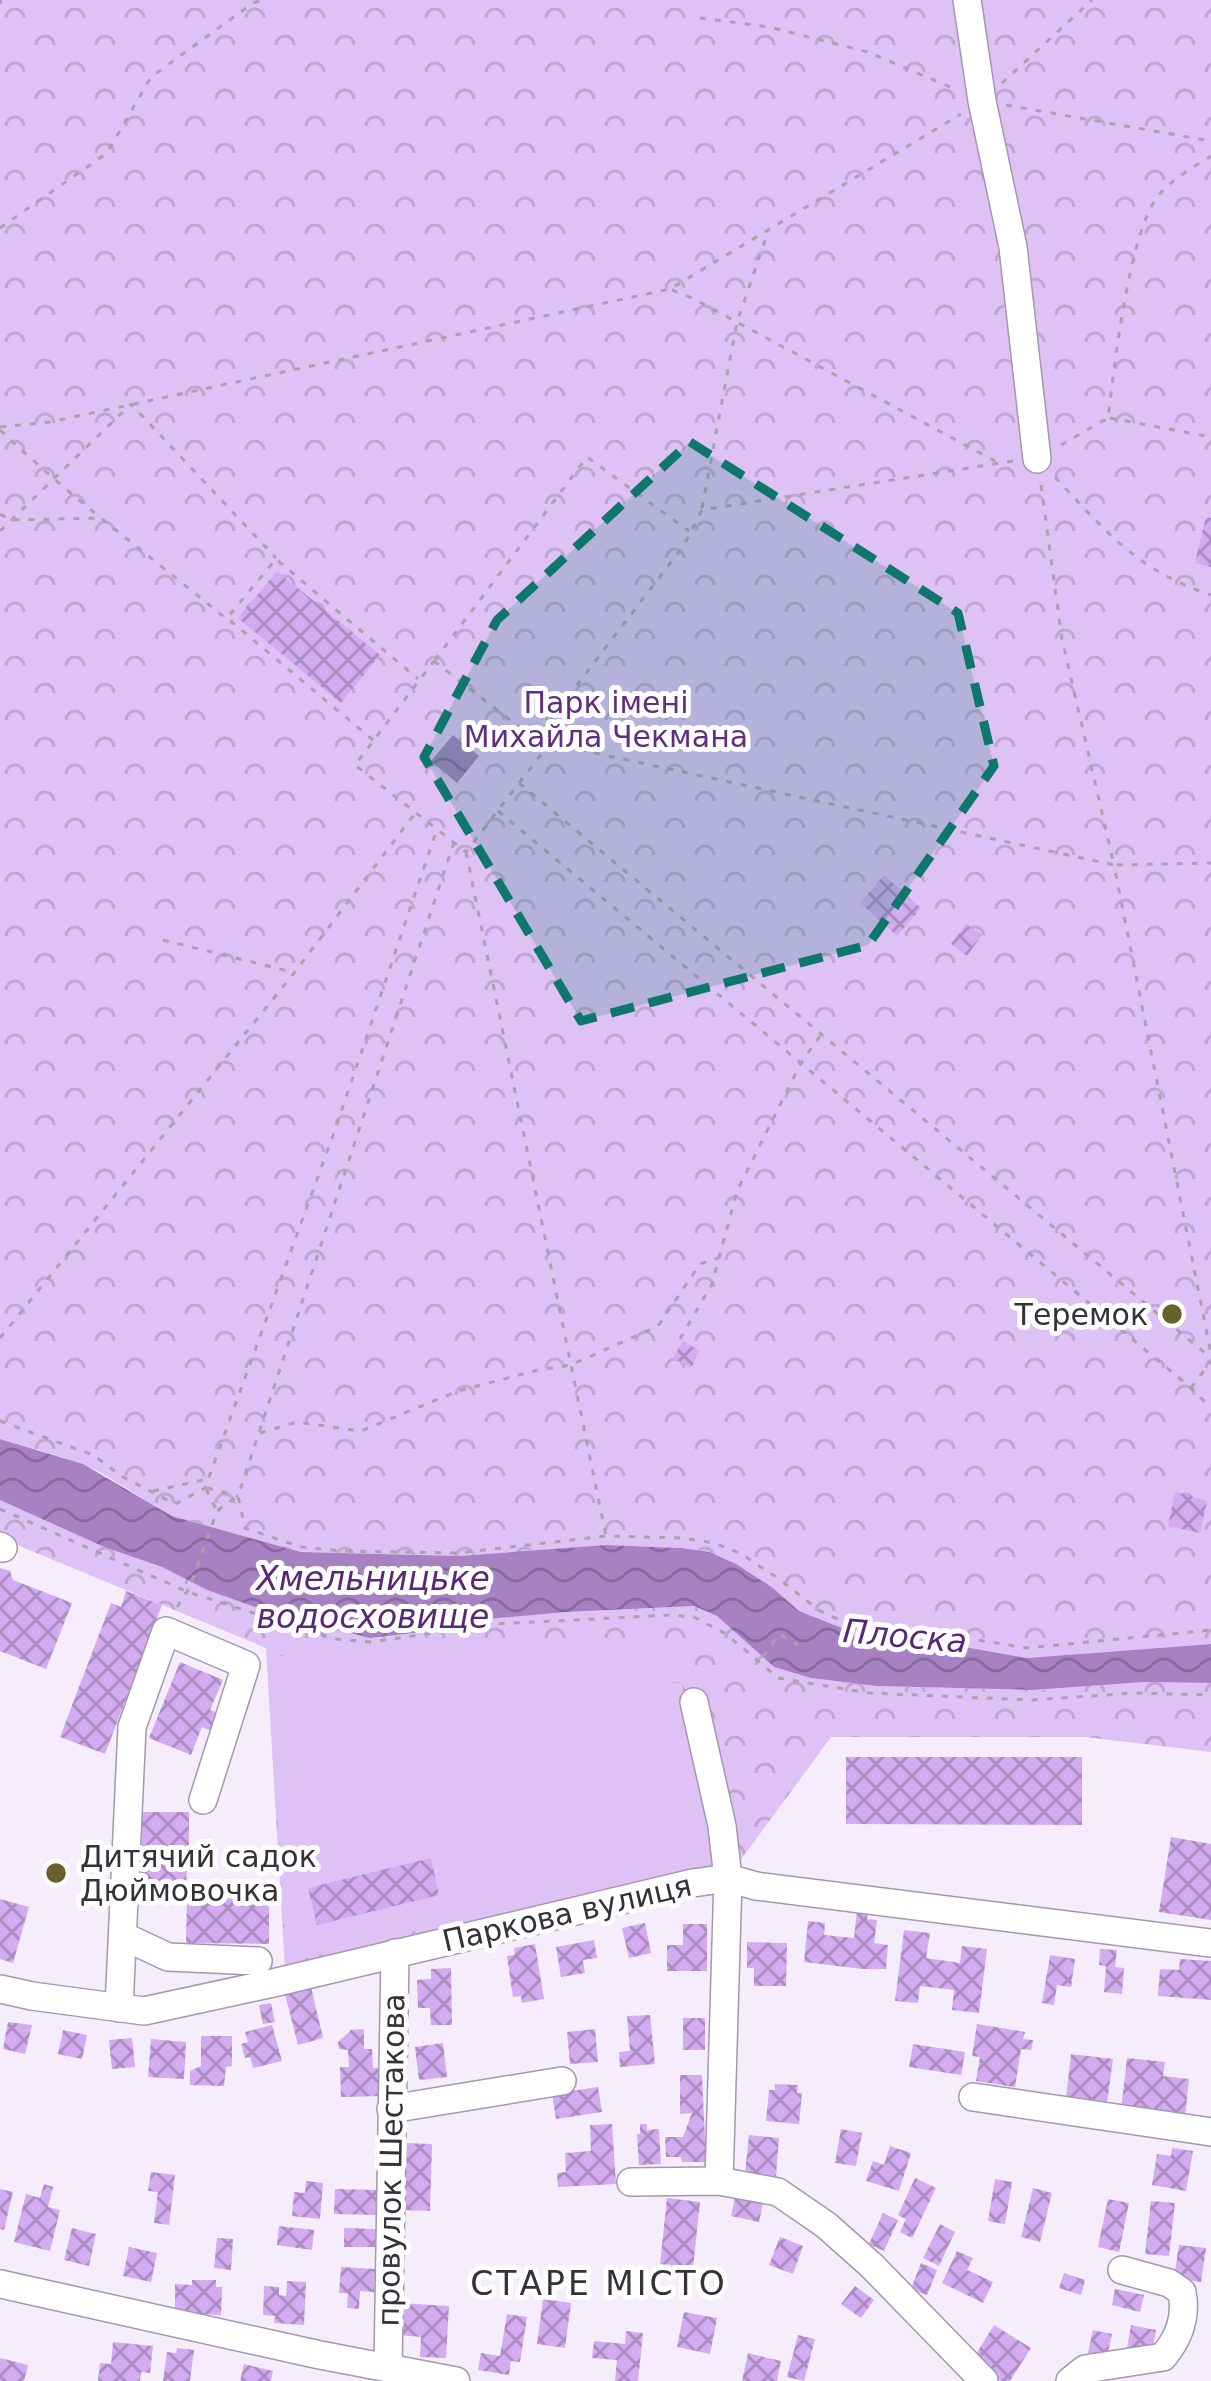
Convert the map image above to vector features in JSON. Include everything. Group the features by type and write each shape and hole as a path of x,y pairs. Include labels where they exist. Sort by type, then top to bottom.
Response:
{"street":[{"path":"967,0 982,101 1013,247 1037,458"},
{"path":"119,2008 132,1727 166,1631 246,1665 203,1800"},
{"path":"694,1702 722,1826 728,1878 718,2181"},
{"name":"Паркова вулиця","path":"0,1989 144,2011 728,1878 757,1886 1211,1943"},
{"path":"123,1936 168,1957 258,1961"},
{"name":"провулок Шестакова","path":"388,2367 395,1953"},
{"path":"391,2109 562,2081"},
{"path":"973,2097 1211,2132"},
{"path":"631,2182 718,2181 778,2192 826,2224 871,2265 984,2381"},
{"path":"1070,2381 1085,2369 1163,2357 1177,2340 1185,2307 1181,2293 1169,2283 1122,2270"},
{"path":"0,2284 316,2368 388,2367 455,2381"}],"path":[{"path":"0,227 107,153 151,77 262,0"},
{"path":"0,428 50,422 670,289 982,101 1092,0"},
{"path":"700,18 769,27 868,52 982,101 1211,141"},
{"path":"1108,418 1130,276 1143,230 1156,198 1211,156"},
{"path":"536,740 670,564 702,510 737,322 769,230"},
{"path":"670,289 998,463"},
{"path":"0,531 130,404"},
{"path":"130,404 276,559 420,680"},
{"path":"702,510 1037,458 1108,418 1211,437"},
{"path":"0,428 52,480 226,618"},
{"path":"606,1536 466,852 355,765 587,457 690,532"},
{"path":"1037,458 1116,543 1183,586 1211,595"},
{"path":"1037,458 1062,639 1114,865 1211,1358 1191,1388"},
{"path":"0,514 11,520 104,518"},
{"path":"276,559 227,618 374,740"},
{"path":"434,661 546,748 466,852"},
{"path":"536,740 1114,865 1211,863"},
{"path":"519,783 1211,1358"},
{"path":"498,811 1211,1408"},
{"path":"0,1338 294,973 416,812"},
{"path":"217,1511 205,1488 336,1127 437,829"},
{"path":"454,842 238,1496 244,1528 301,1547 458,1553 606,1536 683,1538 740,1553 820,1611 865,1629 1027,1648 1211,1630"},
{"path":"163,940 294,973"},
{"path":"680,1339 712,1284 737,1192 801,1063 821,1035"},
{"path":"259,1433 297,1422 361,1431 458,1391 571,1365 658,1326 700,1264 718,1258"},
{"path":"0,1421 92,1455 175,1504 205,1488 238,1496"},
{"path":"152,1492 208,1479"},
{"path":"190,1587 217,1511 238,1496"},
{"path":"0,1509 188,1592 334,1639 371,1642 495,1624 671,1615 694,1617 726,1634 778,1678 869,1693 1032,1700 1134,1693 1211,1695"},
{"path":"764,1657 779,1634 798,1646"}],"highlighted area":[{"path":"690,442 958,613 994,766 868,945 581,1021 424,757 497,620"}],"green space":[{"name":"Парк імені Михайла Чекмана","path":"0,0 1211,0 1211,1644 1027,1658 954,1645 862,1641 799,1611 773,1588 681,1548 606,1545 459,1556 301,1552 172,1516 98,1471 0,1439"},
{"path":"0,1500 207,1590 274,1614 370,1638 477,1620 694,1606 717,1616 774,1667 811,1678 876,1686 1033,1690 1211,1683 1211,1752 1086,1737 831,1737 740,1861 285,1969 266,1648 0,1538"},
{"path":"650,1643 660,1682 682,1683 718,1866 659,1882 472,1917 287,1963 267,1660 322,1645"}],"water":[{"path":"453,735 479,756 457,783 431,761"},
{"name":"Хмельницьке водосховище","path":"0,1439 83,1464 172,1516 301,1552 459,1556 606,1545 709,1552 773,1588 799,1611 862,1641 954,1645 1027,1658 1211,1644 1211,1683 1033,1690 876,1686 811,1678 774,1667 717,1616 694,1606 477,1620 370,1638 274,1614 207,1590 0,1500"}],"building":[{"path":"1206,517 1211,518 1211,567 1195,563"},
{"path":"277,571 380,655 341,703 238,618"},
{"path":"884,875 921,908 897,936 860,903"},
{"path":"966,924 982,935 967,956 951,944"},
{"path":"683,1341 700,1351 691,1368 673,1358"},
{"path":"1175,1492 1207,1501 1200,1533 1168,1526"},
{"path":"0,1568 10,1571 13,1580 72,1603 46,1669 0,1651"},
{"path":"126,1591 162,1605 105,1754 60,1737 111,1603 121,1607"},
{"path":"180,1662 223,1680 210,1710 220,1714 213,1732 202,1727 191,1755 149,1738"},
{"path":"846,1757 1082,1757 1082,1825 846,1824"},
{"path":"142,1812 189,1812 189,1846 198,1846 198,1864 187,1864 186,1895 141,1894"},
{"path":"1171,1837 1211,1844 1211,1920 1159,1912"},
{"path":"431,1858 439,1895 317,1925 308,1888"},
{"path":"220,1890 237,1891 237,1899 269,1899 269,1944 186,1943 187,1897 220,1898"},
{"path":"0,1899 29,1907 13,1963 0,1959"},
{"path":"857,1910 877,1920 874,1943 888,1945 886,1969 804,1962 808,1921 825,1923 824,1935 854,1938"},
{"path":"645,1923 651,1953 629,1958 622,1928"},
{"path":"683,1924 707,1924 707,1971 667,1971 667,1945 683,1945"},
{"path":"904,1930 930,1933 926,1958 960,1963 962,1946 987,1949 979,2013 952,2010 954,1990 920,1986 918,2003 895,2001"},
{"path":"594,1940 597,1958 583,1960 585,1973 561,1977 556,1947"},
{"path":"747,1942 787,1943 786,1986 754,1986 754,1968 747,1968"},
{"path":"535,1944 544,1999 522,2003 521,1996 513,1997 507,1956 515,1955 514,1948"},
{"path":"1100,1949 1117,1950 1115,1967 1124,1968 1122,1994 1104,1992 1106,1966 1099,1965"},
{"path":"1050,1955 1075,1959 1071,1987 1057,1985 1054,2005 1042,2003"},
{"path":"1180,1959 1211,1961 1211,2000 1158,1996 1160,1969 1179,1970"},
{"path":"451,1968 452,2025 431,2025 430,2008 418,2008 417,1980 431,1979 431,1969"},
{"path":"311,1987 323,2038 298,2045 285,1994"},
{"path":"271,2003 275,2022 263,2024 259,2005"},
{"path":"650,2015 655,2064 620,2067 619,2052 630,2051 627,2016"},
{"path":"683,2018 705,2018 705,2050 683,2050"},
{"path":"8,2022 32,2025 25,2054 3,2049"},
{"path":"977,2024 1025,2032 1023,2039 1033,2040 1031,2050 1021,2049 1015,2087 976,2081 980,2057 972,2056"},
{"path":"272,2025 282,2061 253,2068 241,2044 248,2042 245,2032"},
{"path":"364,2029 364,2049 372,2049 373,2068 381,2068 382,2096 341,2097 340,2067 349,2067 348,2050 339,2049 338,2042 351,2030"},
{"path":"595,2029 598,2062 570,2064 567,2032"},
{"path":"63,2030 87,2035 82,2059 58,2054"},
{"path":"201,2036 232,2036 232,2066 226,2067 224,2086 190,2085 190,2071 201,2066"},
{"path":"132,2038 135,2067 112,2069 109,2040"},
{"path":"151,2039 186,2042 184,2079 148,2077"},
{"path":"443,2043 447,2077 419,2080 415,2047"},
{"path":"913,2044 965,2052 961,2075 909,2067"},
{"path":"1071,2054 1113,2059 1107,2103 1066,2098"},
{"path":"1127,2058 1165,2062 1163,2076 1189,2079 1185,2117 1121,2110"},
{"path":"680,2075 702,2075 706,2162 666,2157 665,2137 683,2137 692,2113 680,2114"},
{"path":"775,2084 798,2085 797,2093 802,2093 799,2124 766,2121 769,2090 775,2090"},
{"path":"598,2087 602,2112 556,2119 552,2094"},
{"path":"612,2124 616,2184 558,2187 557,2173 566,2172 565,2153 591,2151 590,2125"},
{"path":"640,2124 647,2124 647,2130 659,2129 661,2164 639,2165"},
{"path":"841,2129 862,2133 856,2166 835,2163"},
{"path":"749,2135 779,2138 776,2176 745,2173"},
{"path":"403,2143 432,2144 430,2211 401,2210"},
{"path":"890,2146 911,2153 899,2191 866,2181 873,2161 884,2165"},
{"path":"1172,2148 1193,2151 1186,2191 1152,2185 1157,2154 1171,2156"},
{"path":"151,2172 175,2175 169,2225 154,2223 158,2192 148,2191"},
{"path":"915,2178 936,2188 912,2238 900,2232 906,2219 898,2215"},
{"path":"995,2179 1012,2182 1005,2224 988,2221"},
{"path":"306,2181 323,2183 320,2219 292,2216 294,2192 305,2193"},
{"path":"44,2184 53,2187 48,2207 60,2210 50,2251 14,2242 26,2194 40,2198"},
{"path":"1033,2188 1052,2193 1040,2242 1021,2237"},
{"path":"0,2189 13,2192 4,2230 0,2229"},
{"path":"335,2189 377,2190 377,2215 334,2214"},
{"path":"735,2197 763,2203 759,2222 731,2216"},
{"path":"667,2198 700,2202 692,2277 670,2274 671,2265 660,2264"},
{"path":"1108,2199 1129,2203 1119,2252 1098,2247"},
{"path":"1151,2201 1175,2203 1169,2256 1145,2254"},
{"path":"883,2213 898,2220 884,2251 869,2244"},
{"path":"940,2224 955,2232 939,2266 923,2258"},
{"path":"279,2226 314,2230 312,2250 277,2245"},
{"path":"72,2228 96,2234 89,2266 64,2260"},
{"path":"344,2228 376,2229 375,2247 344,2247"},
{"path":"780,2237 803,2246 793,2274 769,2265"},
{"path":"217,2238 233,2239 231,2270 214,2268"},
{"path":"1179,2245 1206,2248 1201,2282 1174,2278"},
{"path":"129,2247 157,2253 151,2282 123,2276"},
{"path":"957,2251 973,2258 967,2270 993,2282 983,2303 942,2283"},
{"path":"921,2263 937,2270 927,2295 911,2289"},
{"path":"341,2267 375,2269 374,2292 360,2291 359,2309 347,2308 348,2293 339,2293"},
{"path":"1064,2273 1085,2280 1081,2295 1059,2288"},
{"path":"192,2280 216,2280 216,2287 222,2287 221,2315 175,2313 175,2284 192,2285"},
{"path":"287,2281 306,2282 304,2325 274,2323 275,2316 263,2315 264,2286 279,2287 279,2295 286,2296"},
{"path":"855,2286 874,2300 861,2318 841,2304"},
{"path":"1115,2289 1144,2295 1140,2312 1112,2305"},
{"path":"543,2299 571,2303 565,2348 537,2344"},
{"path":"400,2303 449,2306 446,2358 420,2357 421,2337 398,2335"},
{"path":"684,2312 717,2318 710,2354 677,2347"},
{"path":"507,2314 527,2317 520,2362 511,2361 509,2375 478,2370 481,2353 500,2356"},
{"path":"994,2325 1031,2348 1010,2381 1001,2381 971,2362"},
{"path":"1131,2325 1156,2330 1152,2353 1127,2349"},
{"path":"1093,2330 1112,2334 1107,2357 1088,2353"},
{"path":"626,2331 643,2333 638,2381 615,2381 617,2360 592,2358 594,2341 625,2344"},
{"path":"798,2335 815,2339 804,2381 787,2377"},
{"path":"113,2342 153,2346 150,2373 141,2372 140,2381 98,2381 100,2363 111,2364"},
{"path":"177,2348 194,2350 190,2381 163,2381 167,2352 176,2353"},
{"path":"748,2353 781,2361 777,2381 742,2381"},
{"path":"0,2358 28,2365 24,2381 0,2381"},
{"path":"244,2364 273,2371 271,2381 240,2381"}],"place":[{"name":"Теремок","path":"1172,1314"},
{"name":"Дитячий садок Дюймовочка","path":"56,1873"}],"district":[{"name":"СТАРЕ МІСТО","path":"599,2283"}],"water label":[{"name":"Плоска","path":"905,1636"}]}
